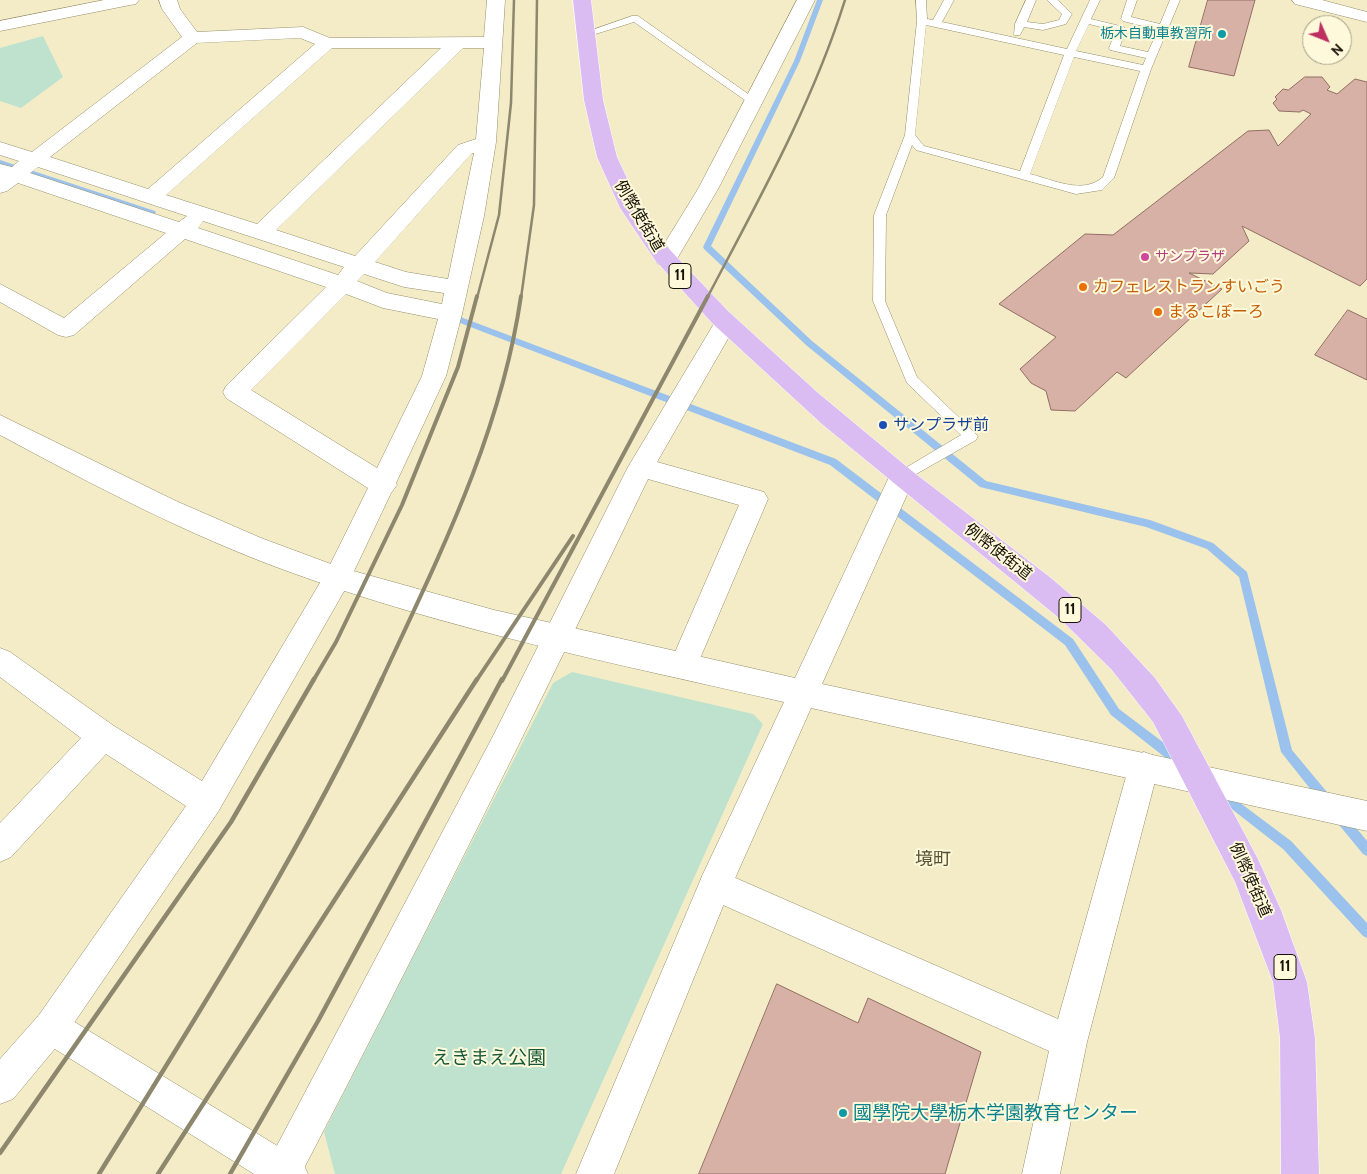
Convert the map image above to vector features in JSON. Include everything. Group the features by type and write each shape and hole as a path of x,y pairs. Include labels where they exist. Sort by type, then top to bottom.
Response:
{"main road":[{"name":"例幣使街道","path":"582,0 594,96 607,157 623,196 666,259 726,323 796,389 902,477 1068,608 1113,652 1146,688 1176,733 1248,869 1273,931 1292,991 1299,1095 1300,1174"}],"street":[{"path":"0,26 130,0"},
{"path":"168,0 171,9 192,38"},
{"path":"0,1086 51,1027 207,802 337,578 384,485 434,376 451,314 473,216 486,142 496,0"},
{"path":"666,259 708,189 806,0"},
{"path":"1301,0 1367,17"},
{"path":"5,177 34,159 192,38 303,32 327,43 494,42"},
{"path":"260,232 458,42"},
{"path":"151,197 327,43"},
{"path":"384,485 235,392 342,284 465,149 486,142"},
{"path":"0,148 404,279 457,288"},
{"path":"5,177 182,230 342,284 383,300 451,314"},
{"path":"0,292 66,329 201,213"},
{"path":"51,1027 285,1173 558,637 641,467 726,323"},
{"path":"4,432 165,510 337,578 385,592 558,637 805,695 1199,777 1367,816"},
{"path":"641,467 755,499 683,666"},
{"path":"595,1174 716,885 805,695 902,477"},
{"path":"0,661 103,736 207,802"},
{"path":"0,846 103,736"},
{"path":"1041,1174 1069,1042 1144,766"},
{"path":"716,885 1069,1042"}],"lane":[{"path":"902,477 971,436 912,380 878,301 880,215 910,136 922,21 922,0"},
{"path":"936,24 949,0"},
{"path":"1013,41 1029,0"},
{"path":"1020,24 1044,27 1063,22 1067,14 1052,0"},
{"path":"1024,176 1070,54 1094,0"},
{"path":"1132,0 1126,19 1163,28"},
{"path":"910,136 920,148 1076,190 1098,187 1108,178 1146,69 1176,0"},
{"path":"586,34 635,18 754,101"},
{"path":"1085,20 1121,29 1114,48 1151,56"},
{"path":"922,21 1146,69"}],"green space":[{"path":"43,36 63,77 21,108 0,101 0,48"},
{"name":"えきまえ公園","path":"572,672 753,714 763,724 561,1174 335,1174 324,1132 553,683"}],"building":[{"name":"栃木自動車教習所","path":"1208,0 1255,0 1234,76 1189,67"},
{"name":"サンプラザ","path":"1305,77 1322,77 1330,87 1327,90 1337,94 1355,79 1367,82 1367,279 1360,286 1242,226 1249,241 1213,274 1189,273 1222,289 1126,378 1117,372 1075,411 1051,410 1046,391 1031,383 1020,369 1056,337 999,304 1085,234 1113,235 1248,131 1269,130 1278,146 1311,114 1303,110 1300,112 1279,111 1273,103 1277,99 1275,97 1283,89 1288,90"},
{"path":"1348,310 1367,319 1367,380 1315,355"},
{"name":"國學院大學栃木学園教育センター","path":"777,984 858,1023 868,998 981,1052 945,1174 699,1174"}],"waterway":[{"path":"820,0 797,61 707,247 809,343 983,484 1147,523 1210,546 1243,575 1287,752 1327,801"},
{"path":"0,162 152,213"},
{"path":"450,316 833,462 1069,642 1115,712 1180,762"},
{"path":"1219,792 1287,845 1367,932"},
{"path":"1339,816 1367,850"}],"railway":[{"path":"477,298 499,215 511,103 514,0"},
{"path":"521,298 534,205 537,0"},
{"path":"707,298 783,152 817,77 845,0"},
{"path":"313,681 336,642 402,505 458,367 477,296"},
{"path":"381,681 446,541 483,446 499,397 512,347 521,296"},
{"path":"502,681 708,296"},
{"path":"476,681 573,536"},
{"path":"0,1153 231,822 314,679"},
{"path":"99,1174 248,931 318,807 382,679"},
{"path":"158,1174 477,679"},
{"path":"230,1174 318,1021 502,679"}],"place":[{"name":"栃木自動車教習所","path":"1222,34"},
{"name":"サンプラザ","path":"1145,257"},
{"name":"カフェレストランすいごう","path":"1083,287"},
{"name":"まるこぽーろ","path":"1158,312"},
{"name":"サンプラザ前","path":"883,425"},
{"name":"國學院大學栃木学園教育センター","path":"843,1113"}],"district":[{"name":"境町","path":"933,860"}]}
